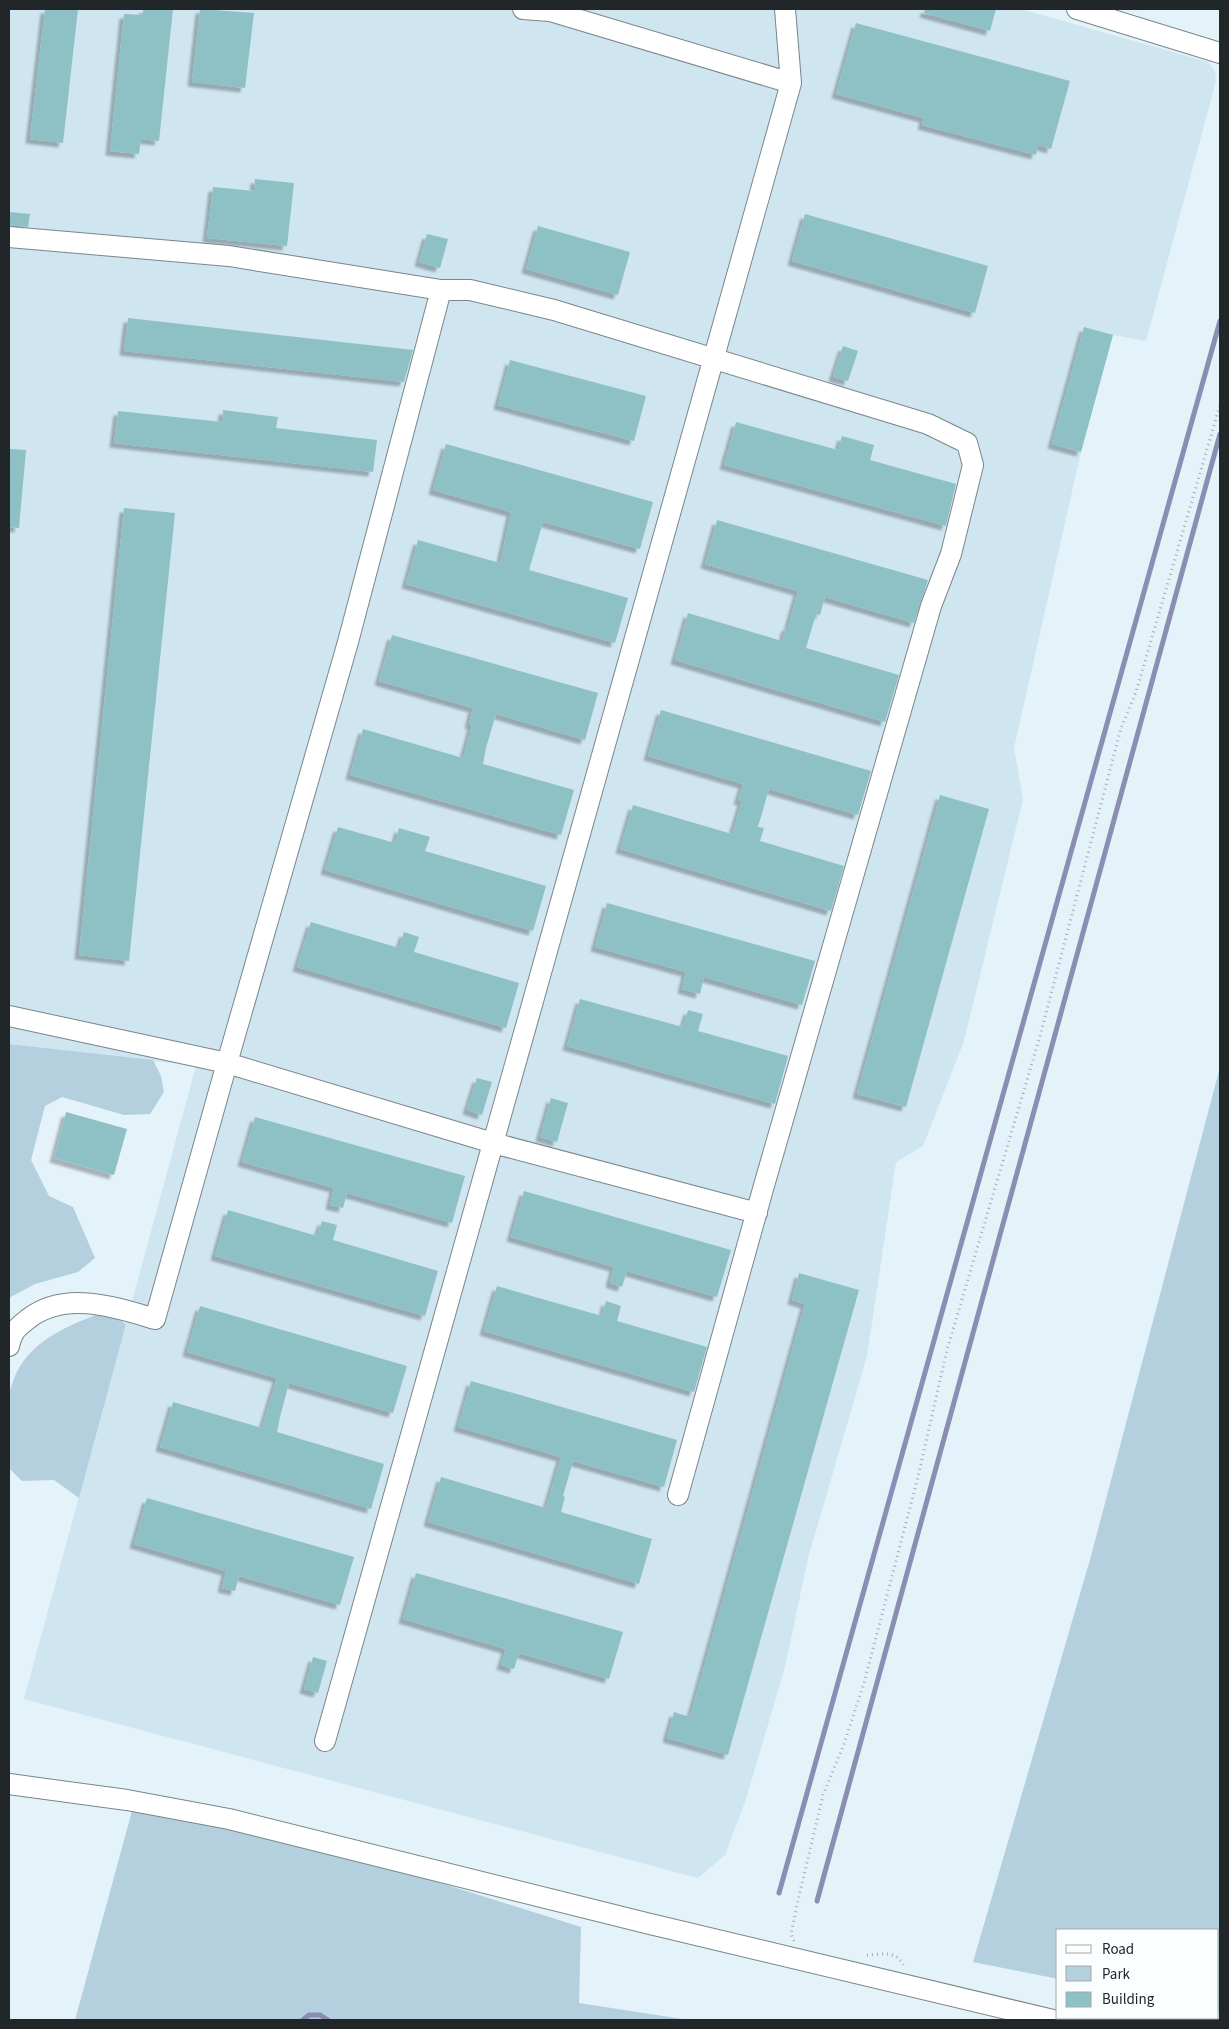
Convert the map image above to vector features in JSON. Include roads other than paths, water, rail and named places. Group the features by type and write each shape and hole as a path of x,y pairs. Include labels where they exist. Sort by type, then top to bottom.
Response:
{"lane":[{"path":"523,9 550,11 791,83"},
{"path":"325,1741 791,83 785,9"},
{"path":"1076,9 1220,53"},
{"path":"9,237 229,256 441,290 470,290 554,310 928,424 967,443 973,465 951,554 931,606 678,1495"},
{"path":"9,1346 13,1331 37,1312 63,1303 95,1304 155,1318 348,642 441,290"},
{"path":"9,1016 227,1063 493,1143 757,1213"},
{"path":"9,1784 127,1800 229,1820 646,1923 1053,2020"}],"waterway":[{"path":"779,1893 1220,321"},
{"path":"817,1901 1220,434"},
{"path":"303,2020 309,2015 320,2015 328,2020"}]}
